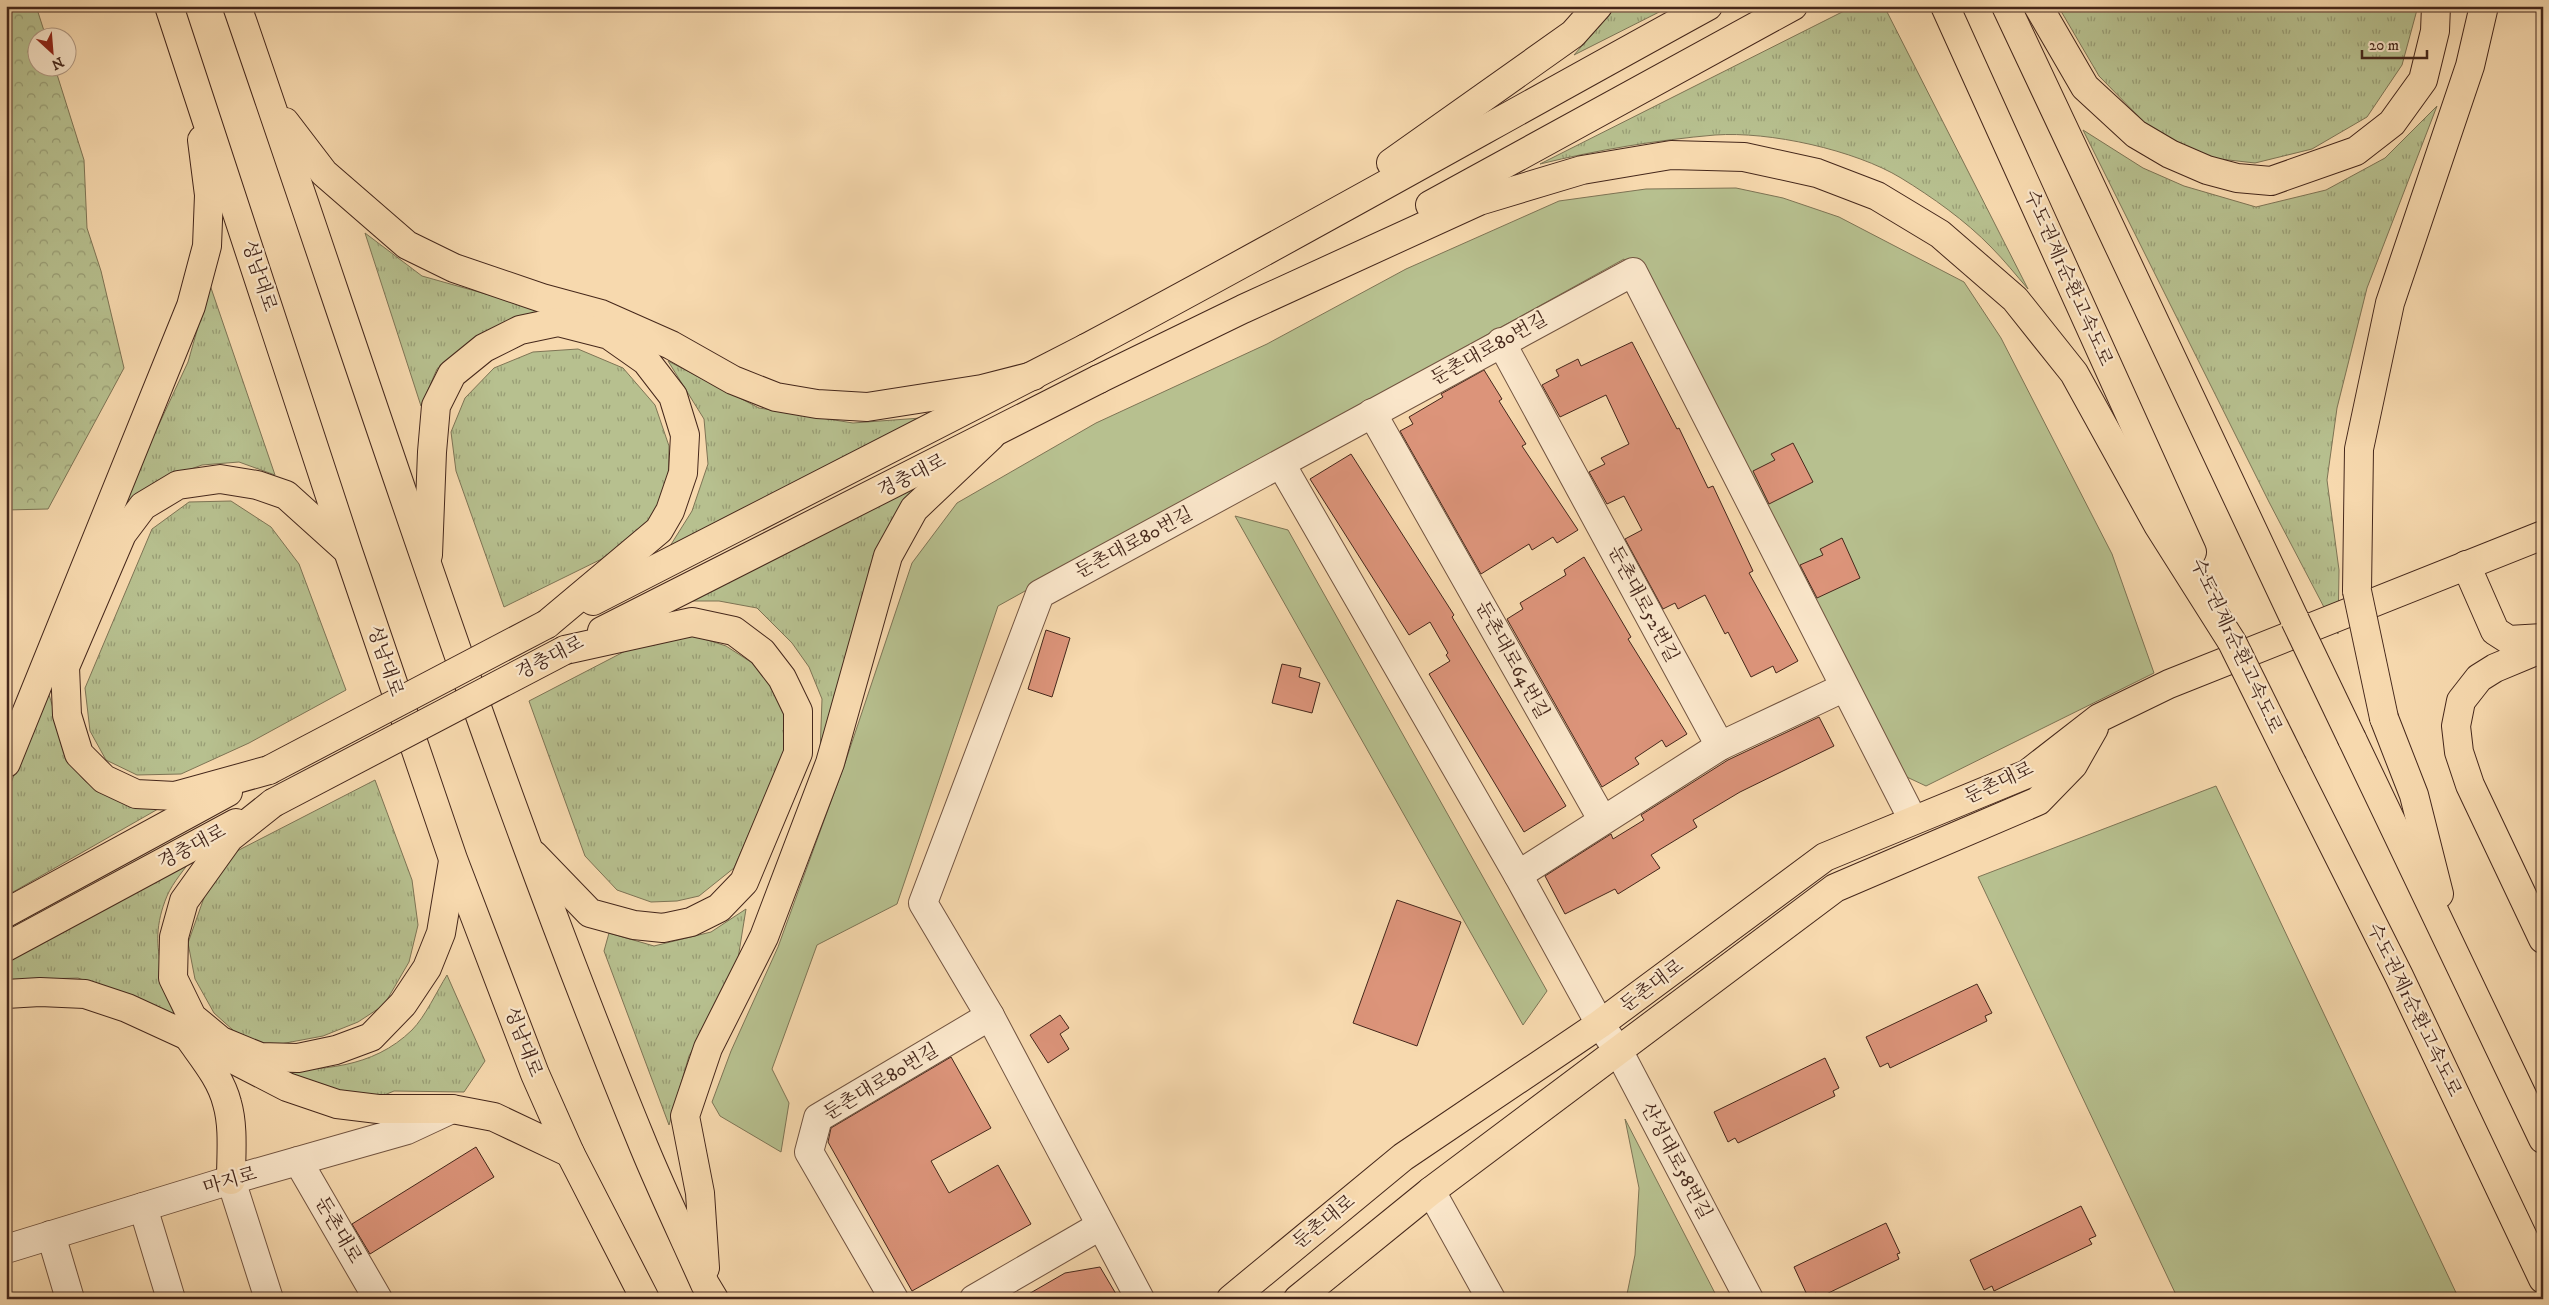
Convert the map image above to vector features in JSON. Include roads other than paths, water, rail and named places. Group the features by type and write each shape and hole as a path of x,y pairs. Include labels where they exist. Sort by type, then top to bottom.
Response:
{"main road":[{"name":"성남대로","path":"169,6 193,74 348,551 453,859 535,1074 570,1153 645,1299"},
{"path":"237,6 428,571 529,850 644,1148 710,1292"},
{"path":"1242,265 1573,34 1598,6"},
{"path":"1242,265 1481,130 1708,6"},
{"path":"1243,309 1793,6"},
{"path":"2006,6 2295,620 2543,1139"},
{"path":"2038,6 2085,87 2136,134 2170,154 2207,170 2237,178 2271,180 2356,151 2392,123 2423,80 2435,31 2436,6"},
{"path":"2453,952 2414,795 2384,718 2358,591 2359,449 2390,303 2470,66 2484,6"},
{"name":"수도권제1순환고속도로","path":"1948,13 2232,642 2399,976 2543,1279"},
{"path":"6,763 191,306 208,246 209,194 193,74"},
{"path":"271,105 324,173 407,245 454,268 542,298 601,314 671,345 733,380 776,397 817,404 867,407 982,389 1033,376"},
{"path":"1243,309 1480,201 1582,170 1671,155 1744,157 1817,173 1877,196 1940,234 2015,299 2074,373 2158,525 2232,642"},
{"name":"경충대로","path":"6,913 269,770 547,624 1033,376 1242,265"},
{"name":"경충대로","path":"6,946 565,650 991,436 1099,379 1243,309"},
{"path":"428,571 432,452 436,406 452,374 484,348 520,330 558,322 609,335 646,361 673,396 685,435 683,473 670,511 658,530 547,624"},
{"path":"710,1292 700,1192 685,1116 708,1048 764,936 830,763 888,556 914,509 991,436"},
{"path":"269,770 175,796 136,794 104,779 79,754 67,715 65,667 122,534 143,506 178,485 220,479 257,485 286,494 348,551"},
{"path":"2543,535 2466,565 2491,625 2501,637 2517,642 2543,638"},
{"name":"둔촌대로","path":"1231,1299 1403,1157 1600,1024 1825,857 2027,774 2099,718 2169,684 2466,565"},
{"path":"529,850 590,912 634,925 663,928 691,922 719,908 744,882 798,753 798,711 782,678 762,652 734,631 692,622 565,650"},
{"path":"2543,648 2495,668 2479,678 2461,701 2456,726 2459,752 2470,785 2543,939"},
{"name":"둔촌대로","path":"1298,1299 1431,1191 1836,888 2038,801 2073,765 2099,718"},
{"path":"273,803 229,838 184,901 174,937 174,978 192,1017 221,1041 260,1057 298,1058 336,1050 371,1037 403,1004 427,968 441,933 453,859"},
{"path":"6,994 40,992 85,994 127,1008 188,1036 287,1087 337,1104 378,1109 452,1109 494,1117 570,1153"},
{"path":"188,1036 217,1077 227,1103 230,1130 231,1180"}],"street":[{"name":"둔촌대로80번길","path":"1140,1299 990,1016 923,903 1040,594 1633,272 1843,688"},
{"name":"둔촌대로52번길","path":"1501,342 1720,746"},
{"name":"둔촌대로64번길","path":"1372,413 1602,819"},
{"path":"1281,464 1518,875 1600,1024"},
{"path":"1518,875 1602,819 1720,746 1843,688 1913,820"},
{"name":"둔촌대로80번길","path":"894,1299 809,1152 818,1118 990,1016"},
{"name":"산성대로58번길","path":"1600,1024 1619,1052 1749,1299"},
{"name":"마지로","path":"6,1249 231,1180 407,1130 452,1109"},
{"name":"둔촌대로","path":"298,1161 378,1299"},
{"path":"231,1180 269,1299"},
{"path":"1431,1191 1491,1299"},
{"path":"143,1207 171,1299"},
{"path":"974,1299 1100,1226"},
{"path":"51,1235 70,1299"}]}
